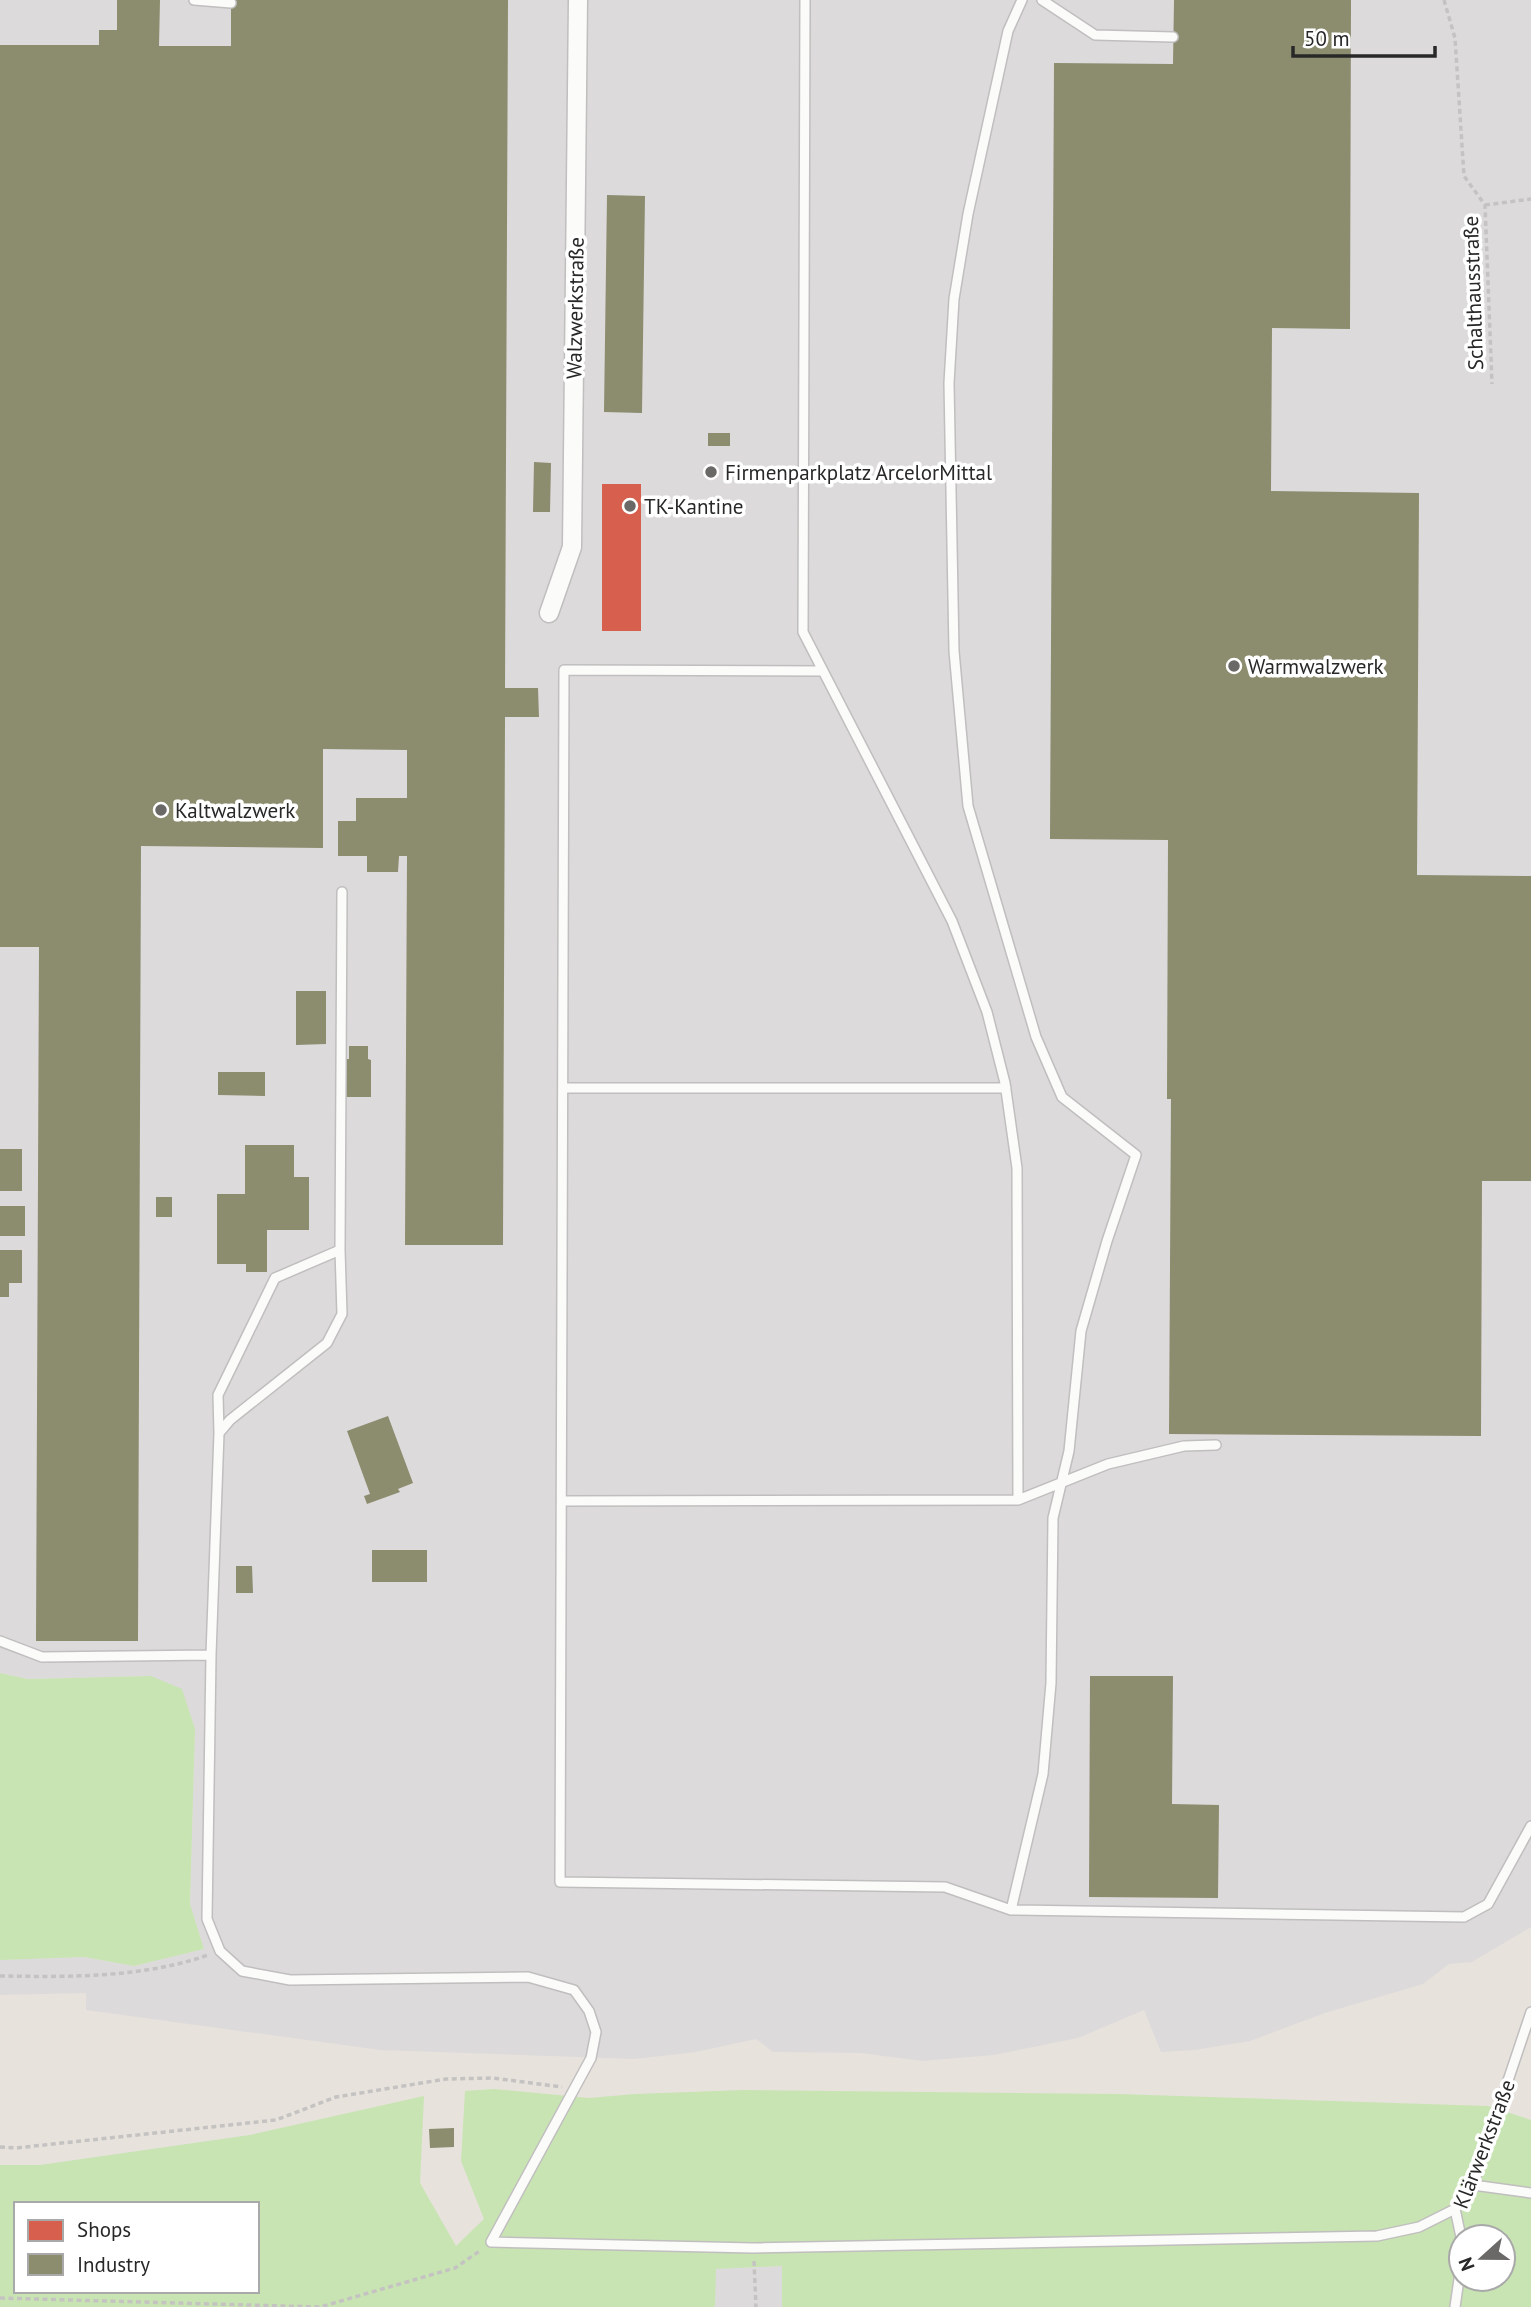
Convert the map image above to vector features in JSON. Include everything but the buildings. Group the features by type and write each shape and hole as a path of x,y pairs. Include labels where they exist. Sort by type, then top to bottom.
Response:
{"street":[{"name":"Walzwerkstraße","path":"549,613 572,547 578,0"}],"lane":[{"path":"194,0 231,3"},
{"path":"805,0 803,632 952,921 987,1012 1006,1088 1017,1168 1018,1500"},
{"path":"1011,1910 1044,1774 1051,1683 1053,1518 1069,1451 1081,1331 1136,1155 1062,1097 1037,1037 968,806 954,651 949,383 954,299 968,214 1005,44 1022,0"},
{"path":"1042,0 1095,35 1173,37"},
{"path":"823,671 564,670 560,1882 945,1887 1011,1910 1464,1917 1488,1904 1531,1826"},
{"path":"219,1433 230,1420 327,1343 342,1314 342,892"},
{"path":"563,1088 1006,1088"},
{"path":"340,1250 275,1278 218,1395 207,1919 220,1951 242,1971 290,1980 528,1978 574,1990 589,2011 596,2032 591,2058 491,2242 754,2248 1377,2236 1419,2227 1455,2209"},
{"path":"562,1501 1018,1500 1108,1464 1184,1446 1216,1445"},
{"path":"0,1641 42,1657 211,1655"},
{"name":"Klärwerkstraße","path":"1458,2223 1455,2209 1473,2185 1531,2012"},
{"path":"1473,2185 1531,2193"}],"path":[{"name":"Schalthausstraße","path":"1444,0 1455,38 1464,176 1485,205 1493,384"},
{"path":"1485,205 1531,199"},
{"path":"0,1976 125,1973 183,1964 220,1951"},
{"path":"0,2147 16,2148 276,2120 336,2096 446,2079 493,2078 574,2089"},
{"path":"0,2298 320,2307 455,2268 491,2242"},
{"path":"754,2248 756,2307"}],"shaded area":[{"path":"0,0 1531,0 1531,1927 1472,1962 1449,1964 1423,1984 1325,2013 1250,2041 1195,2050 1161,2052 1144,2010 1078,2038 994,2055 922,2061 861,2053 773,2052 756,2039 696,2052 634,2059 380,2050 86,2010 86,1993 0,1995 0,1960 84,1957 134,1966 204,1949 190,1904 195,1729 151,1676 28,1679 0,1673"},
{"path":"782,2266 782,2307 715,2307 715,2269"}],"green space":[{"path":"0,1673 28,1679 151,1676 182,1689 195,1729 190,1904 204,1949 134,1966 84,1957 0,1960"},
{"path":"494,2089 589,2098 743,2090 1117,2094 1488,2106 1531,2120 1531,2307 782,2307 782,2266 716,2269 715,2307 0,2307 0,2165 40,2165 250,2135 424,2096 420,2183 456,2246 484,2219 461,2161 465,2091"}],"place":[{"name":"Firmenparkplatz ArcelorMittal","path":"711,472"},
{"name":"TK-Kantine","path":"630,506"},
{"name":"Warmwalzwerk","path":"1234,666"},
{"name":"Kaltwalzwerk","path":"161,810"}]}
